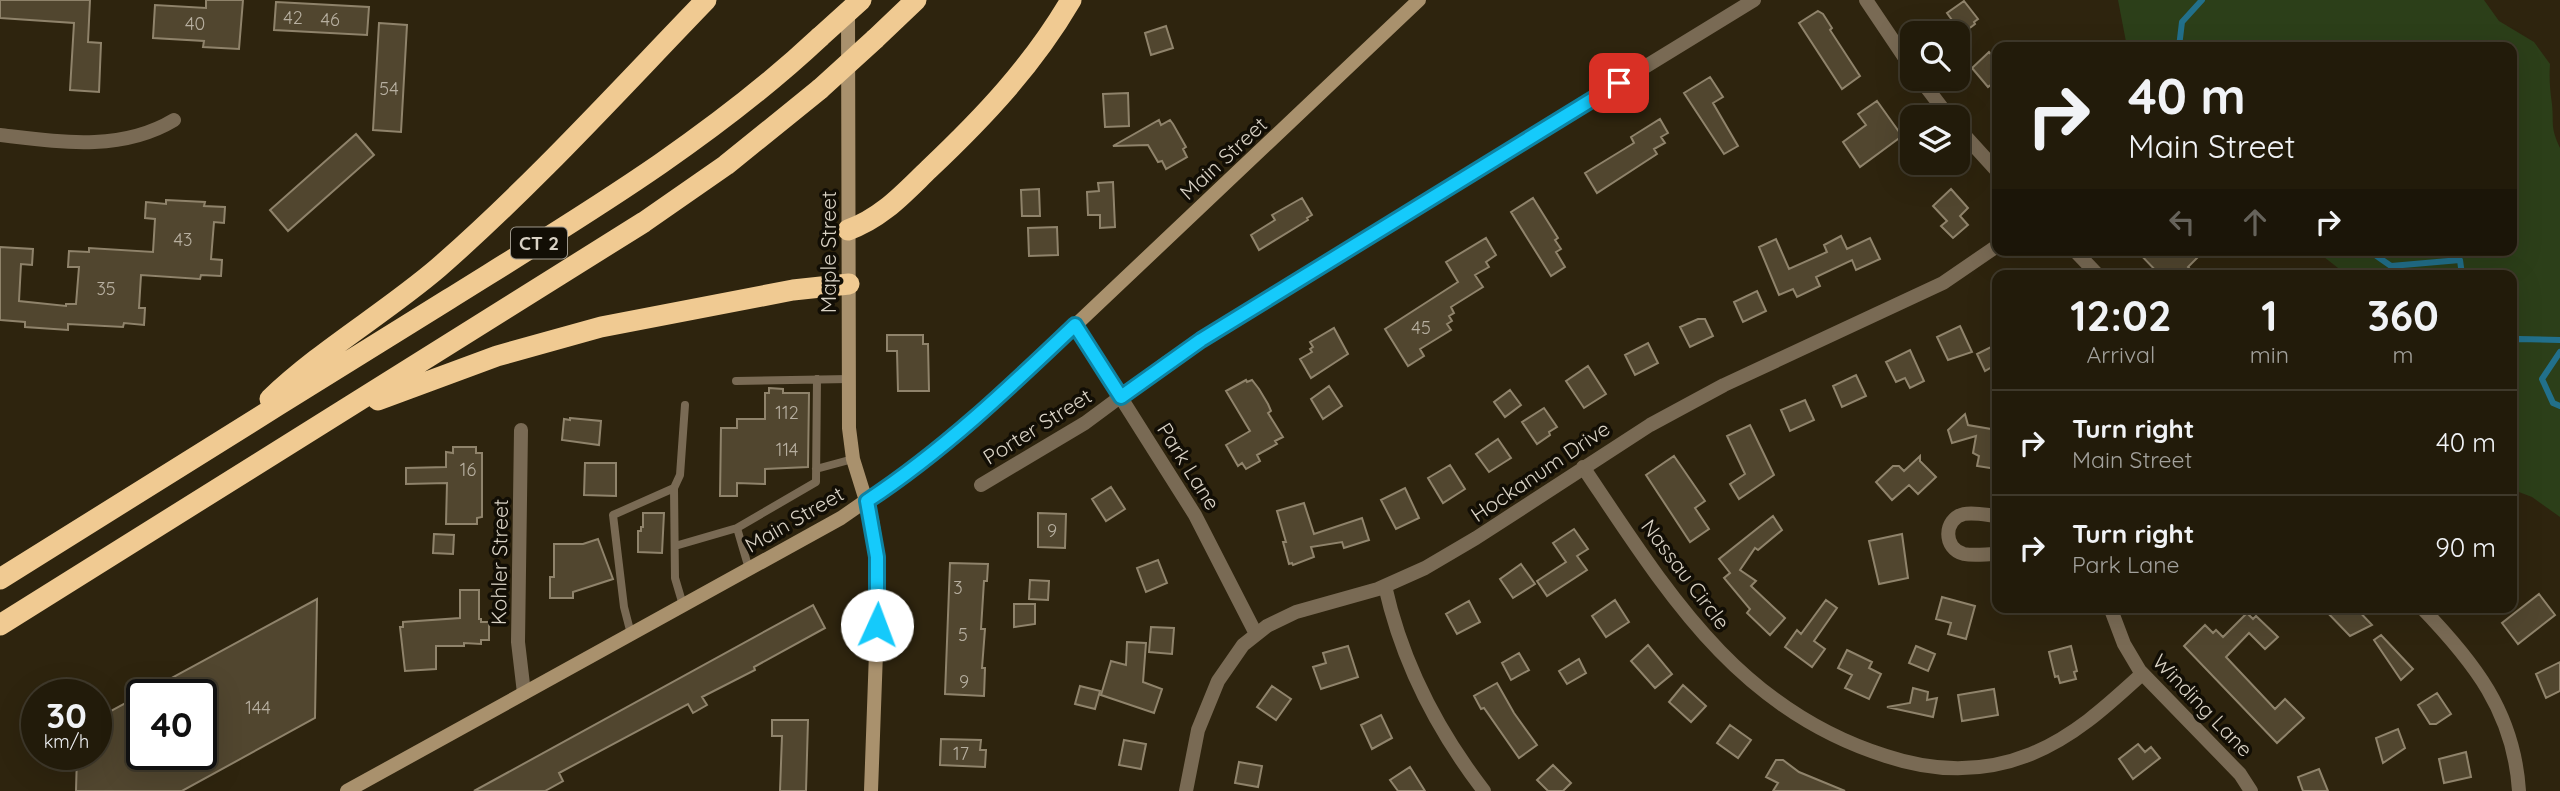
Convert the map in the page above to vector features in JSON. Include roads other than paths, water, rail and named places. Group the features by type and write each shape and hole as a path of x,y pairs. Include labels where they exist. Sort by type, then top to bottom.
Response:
{"highway":[{"path":"243,428 296,375 396,302 481,229 706,0"},
{"name":"CT 2","path":"0,579 632,182 748,98 861,0"},
{"name":"CT 2","path":"0,625 577,265 684,195 755,143 820,89 916,0"},
{"path":"849,230 885,211 978,123 1026,67 1071,0"},
{"path":"340,413 474,363 551,340 644,318 779,292 849,284"}],"main road":[{"name":"Maple Street","path":"849,0 849,428 853,459 876,539 878,584 871,791"},
{"name":"Main Street","path":"347,791 841,518 926,459 967,425 1075,325 1419,0"}],"street":[{"name":"Porter Street","path":"981,485 1085,423 1166,363 1249,310 1754,0"},
{"path":"1866,0 1900,50"},
{"path":"1929,91 1940,105"},
{"path":"0,135 120,141 139,137 174,120"},
{"path":"1970,141 1992,165"},
{"name":"Hockanum Drive","path":"1186,791 1195,744 1212,692 1231,660 1256,634 1288,615 1385,586 1456,551 1623,440 1711,392 1942,283 1992,249"},
{"path":"2080,256 2093,270"},
{"name":"Park Lane","path":"1075,325 1195,514 1256,634"},
{"name":"Kohler Street","path":"522,430 518,642 524,693"},
{"name":"Nassau Circle","path":"1583,467 1670,595 1726,659 1760,689 1798,715 1873,752 1916,764 1951,768 1979,768 2018,759 2055,743 2081,727 2142,674"},
{"path":"1992,515 1969,513 1960,515 1953,521 1948,533 1952,546 1963,554 1992,554"},
{"path":"1385,586 1395,625 1421,691 1456,752 1484,791"},
{"name":"Winding Lane","path":"2112,613 2124,644 2142,674 2240,774 2251,791"},
{"path":"2426,613 2473,666 2496,702 2510,738 2519,791"}],"lane":[{"path":"675,547 737,528 816,482 817,379"},
{"path":"736,381 849,379"},
{"path":"683,605 675,578 674,488 680,475 685,405"},
{"path":"816,468 853,459"},
{"path":"631,634 624,607 613,515 674,488"},
{"path":"737,528 749,569"}],"waterway":[{"path":"2180,42 2182,22 2202,0"},
{"path":"2377,256 2391,266 2460,260 2461,270"},
{"path":"2517,340 2560,340"},
{"path":"2560,352 2542,379 2553,403 2560,406"}]}
